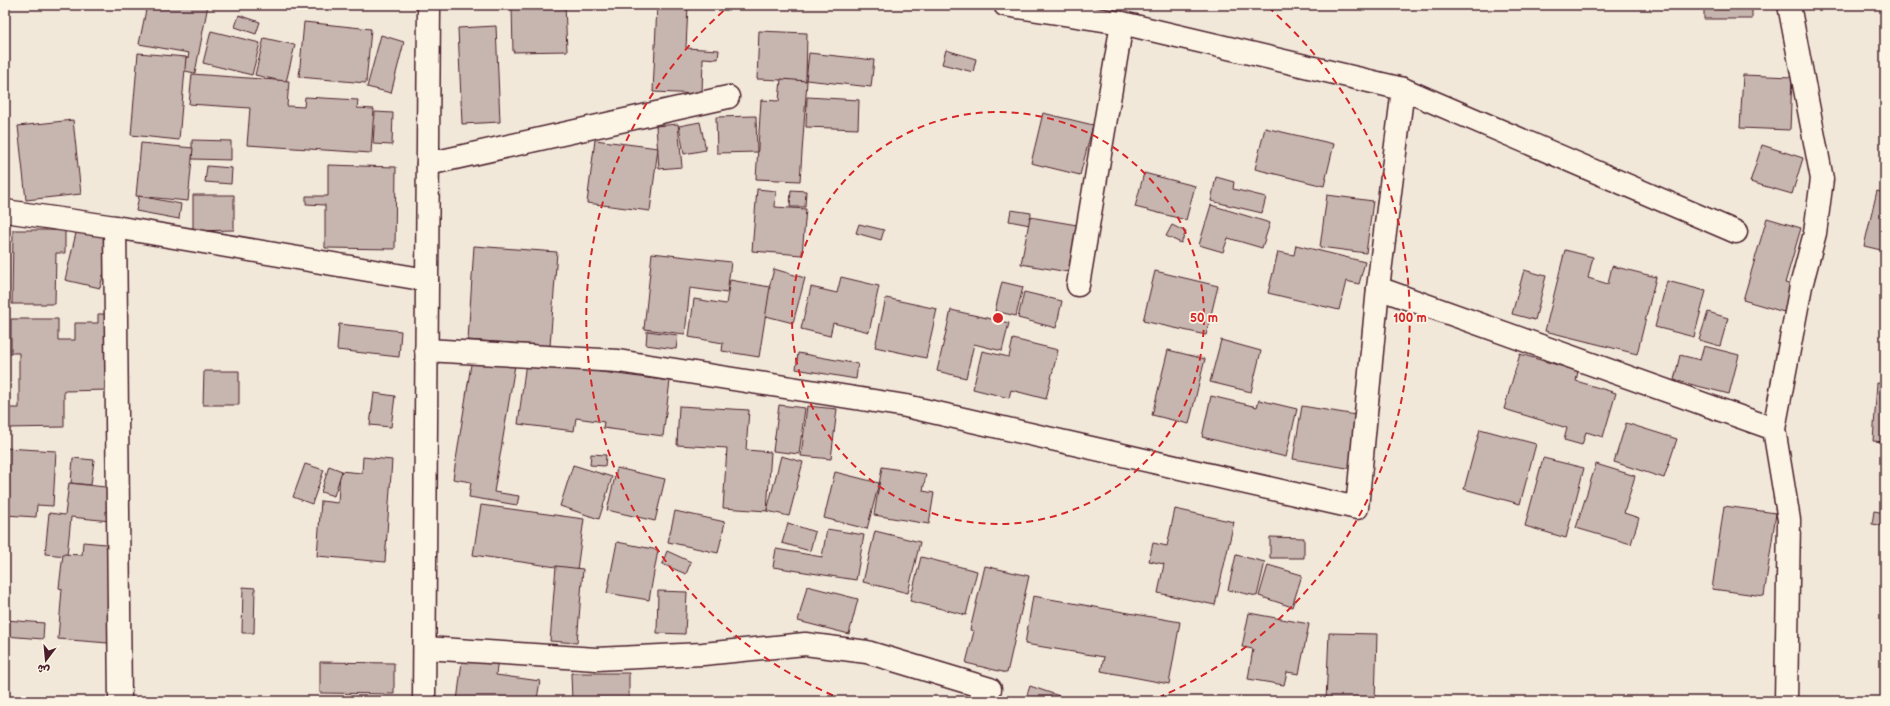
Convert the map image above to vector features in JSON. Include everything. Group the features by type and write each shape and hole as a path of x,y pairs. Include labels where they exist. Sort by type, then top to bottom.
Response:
{"street":[{"path":"424,701 429,5"},
{"path":"1005,5 1122,24 1403,89 1736,232"},
{"path":"1786,701 1789,520 1774,430 1801,286 1816,233 1822,178 1789,5"},
{"path":"1078,285 1122,24"},
{"path":"426,350 618,361 906,406 1357,508 1378,288 1403,89"},
{"path":"428,164 728,97"},
{"path":"5,211 114,226 427,280"},
{"path":"114,226 120,701"},
{"path":"1378,288 1774,430"},
{"path":"425,648 596,659 703,654 805,644 867,652 990,689"}],"building":[{"path":"147,5 208,5 195,73 180,70 183,57 188,58 189,53 139,44"},
{"path":"565,5 567,51 513,52 512,6"},
{"path":"657,5 688,6 686,48 719,50 718,59 703,58 702,94 653,92"},
{"path":"1704,5 1752,5 1752,19 1704,19"},
{"path":"239,15 260,22 256,34 235,27"},
{"path":"304,22 371,29 366,83 299,77"},
{"path":"496,26 500,122 462,124 458,28"},
{"path":"211,31 260,43 252,75 203,63"},
{"path":"759,31 807,33 806,81 757,79"},
{"path":"381,35 404,42 391,93 367,87"},
{"path":"264,38 295,45 286,82 255,75"},
{"path":"946,50 976,59 973,72 942,64"},
{"path":"138,53 186,57 179,140 131,135"},
{"path":"809,53 874,60 871,87 806,80"},
{"path":"192,74 289,81 287,106 304,107 305,97 358,100 357,108 374,109 371,153 247,145 250,108 189,104"},
{"path":"1743,75 1792,77 1790,130 1740,128"},
{"path":"781,79 807,81 800,181 756,179 761,100 779,101"},
{"path":"807,97 859,100 858,129 806,127"},
{"path":"375,112 393,113 392,145 373,144"},
{"path":"1043,113 1093,125 1080,175 1031,163"},
{"path":"756,116 757,152 717,153 716,117"},
{"path":"73,120 81,194 26,200 18,126"},
{"path":"700,122 706,150 684,154 679,126"},
{"path":"678,124 682,167 659,169 656,126"},
{"path":"1265,128 1334,144 1324,186 1255,169"},
{"path":"192,140 231,141 231,160 192,159"},
{"path":"595,140 658,148 650,211 587,203"},
{"path":"141,143 193,148 188,201 136,196"},
{"path":"1762,145 1803,158 1792,194 1750,182"},
{"path":"328,165 396,167 395,249 325,248 325,205 306,204 306,196 328,196"},
{"path":"207,166 232,168 231,184 205,182"},
{"path":"1144,173 1195,186 1186,220 1135,207"},
{"path":"1216,177 1234,182 1233,189 1266,197 1262,213 1211,201"},
{"path":"757,189 776,191 775,207 806,209 802,255 752,251"},
{"path":"791,190 806,191 805,207 790,207"},
{"path":"1877,191 1885,193 1885,251 1864,246"},
{"path":"193,195 234,195 234,230 193,231"},
{"path":"1327,195 1373,201 1366,253 1320,247"},
{"path":"139,196 181,204 179,219 136,211"},
{"path":"1211,205 1270,223 1262,248 1228,238 1223,252 1199,245"},
{"path":"1011,210 1031,213 1030,225 1009,221"},
{"path":"1030,217 1077,225 1068,272 1021,264"},
{"path":"1767,218 1801,228 1785,283 1792,285 1784,312 1743,300"},
{"path":"859,224 884,230 881,240 856,233"},
{"path":"1172,225 1186,232 1181,243 1166,236"},
{"path":"77,229 112,238 100,288 65,280"},
{"path":"13,230 65,230 65,253 56,253 55,304 12,304"},
{"path":"1296,245 1365,262 1359,284 1346,281 1339,310 1268,293 1278,252 1294,255"},
{"path":"474,246 557,252 550,346 468,340"},
{"path":"1565,250 1593,257 1588,278 1608,284 1612,266 1656,277 1637,354 1545,331"},
{"path":"652,253 731,262 727,293 690,288 685,334 644,329"},
{"path":"774,269 805,278 793,323 762,315"},
{"path":"1524,270 1546,276 1535,320 1512,314"},
{"path":"1155,271 1218,286 1206,335 1143,321"},
{"path":"841,277 879,286 869,332 833,323 830,336 801,329 811,287 837,293"},
{"path":"730,280 770,287 759,357 722,351 723,343 689,337 694,299 726,304"},
{"path":"1667,281 1706,291 1694,337 1655,327"},
{"path":"1002,282 1023,287 1016,316 995,311"},
{"path":"1024,292 1062,301 1056,328 1018,318"},
{"path":"886,298 937,309 926,358 875,347"},
{"path":"951,310 1009,323 1002,351 974,344 966,378 937,371"},
{"path":"1708,312 1728,318 1720,346 1699,340"},
{"path":"98,314 109,314 109,390 64,391 64,427 5,428 5,408 19,408 19,353 11,353 11,319 58,319 58,340 75,340 75,323 98,323"},
{"path":"339,324 401,331 399,357 337,350"},
{"path":"647,331 678,335 676,349 646,345"},
{"path":"1013,339 1058,350 1046,399 1011,390 1009,398 973,389 982,351 1009,357"},
{"path":"1221,340 1261,351 1251,392 1210,382"},
{"path":"1704,346 1739,355 1729,394 1674,380 1680,355 1700,360"},
{"path":"1168,350 1205,359 1189,424 1152,415"},
{"path":"798,353 858,364 856,379 796,369"},
{"path":"1520,354 1578,371 1576,381 1616,393 1603,437 1586,432 1582,445 1564,440 1567,428 1504,409"},
{"path":"472,358 515,365 494,492 519,496 517,505 469,497 471,482 453,479"},
{"path":"526,362 670,381 663,436 603,428 604,422 576,418 574,431 518,424"},
{"path":"204,371 239,371 239,405 203,405"},
{"path":"1877,383 1885,384 1885,442 1873,441"},
{"path":"374,393 395,396 391,427 370,425"},
{"path":"1211,396 1257,407 1259,400 1297,409 1286,457 1202,437"},
{"path":"779,405 805,408 799,454 773,451"},
{"path":"679,406 749,410 746,450 771,452 767,511 723,508 727,448 677,445"},
{"path":"807,406 837,409 831,459 801,456"},
{"path":"1302,406 1362,416 1353,469 1293,459"},
{"path":"1626,423 1677,439 1664,478 1614,462"},
{"path":"1480,429 1536,444 1520,504 1464,489"},
{"path":"5,448 56,451 53,506 37,505 36,517 5,515"},
{"path":"591,454 606,455 605,466 590,465"},
{"path":"781,456 803,462 789,516 767,511"},
{"path":"363,457 392,460 385,562 317,556 321,501 338,503 340,471 362,473"},
{"path":"73,458 94,460 91,485 71,483"},
{"path":"1543,458 1584,468 1566,538 1525,526"},
{"path":"305,464 324,470 312,504 293,497"},
{"path":"1596,464 1635,476 1624,513 1639,518 1631,544 1576,528"},
{"path":"573,465 612,477 599,519 560,506"},
{"path":"329,466 342,471 334,496 321,492"},
{"path":"882,467 926,474 923,491 934,493 929,524 874,515"},
{"path":"617,468 665,479 655,521 607,510"},
{"path":"835,472 879,483 867,529 824,518"},
{"path":"69,483 114,488 110,521 71,517 67,556 45,554 49,513 65,515"},
{"path":"481,505 584,519 577,570 473,555"},
{"path":"1724,506 1776,513 1764,596 1712,589"},
{"path":"1175,509 1234,522 1215,605 1158,593 1164,564 1149,561 1153,543 1167,546"},
{"path":"675,511 725,522 718,553 668,542"},
{"path":"1874,511 1885,513 1885,526 1872,524"},
{"path":"788,523 815,532 810,551 782,543"},
{"path":"827,529 864,535 856,580 773,567 776,549 822,557"},
{"path":"875,531 920,542 908,593 863,582"},
{"path":"1270,537 1304,538 1304,558 1270,558"},
{"path":"83,542 117,545 108,643 58,639 62,589 59,588 63,554 82,555"},
{"path":"617,542 658,550 649,600 607,593"},
{"path":"667,551 691,562 686,574 662,564"},
{"path":"1236,555 1265,562 1257,596 1228,590"},
{"path":"921,557 977,571 966,615 910,601"},
{"path":"1268,565 1302,575 1292,607 1259,596"},
{"path":"556,566 583,569 577,643 550,641"},
{"path":"985,566 1029,576 1007,673 966,663 974,631 970,630"},
{"path":"807,586 858,599 849,634 798,621"},
{"path":"243,587 255,588 254,633 242,633"},
{"path":"658,591 687,592 685,634 657,633"},
{"path":"1033,596 1180,622 1169,684 1101,671 1104,657 1025,644"},
{"path":"1249,613 1309,624 1299,674 1287,672 1284,685 1248,679 1253,649 1242,647"},
{"path":"6,620 44,623 43,639 5,636"},
{"path":"1329,633 1377,634 1375,701 1326,701"},
{"path":"463,653 498,657 496,675 540,681 537,699 524,697 524,701 457,701"},
{"path":"320,662 394,663 394,694 320,693"},
{"path":"571,673 629,673 629,701 572,701"},
{"path":"1030,686 1074,701 1025,701"},
{"path":"1803,697 1839,701 1803,701"}]}
